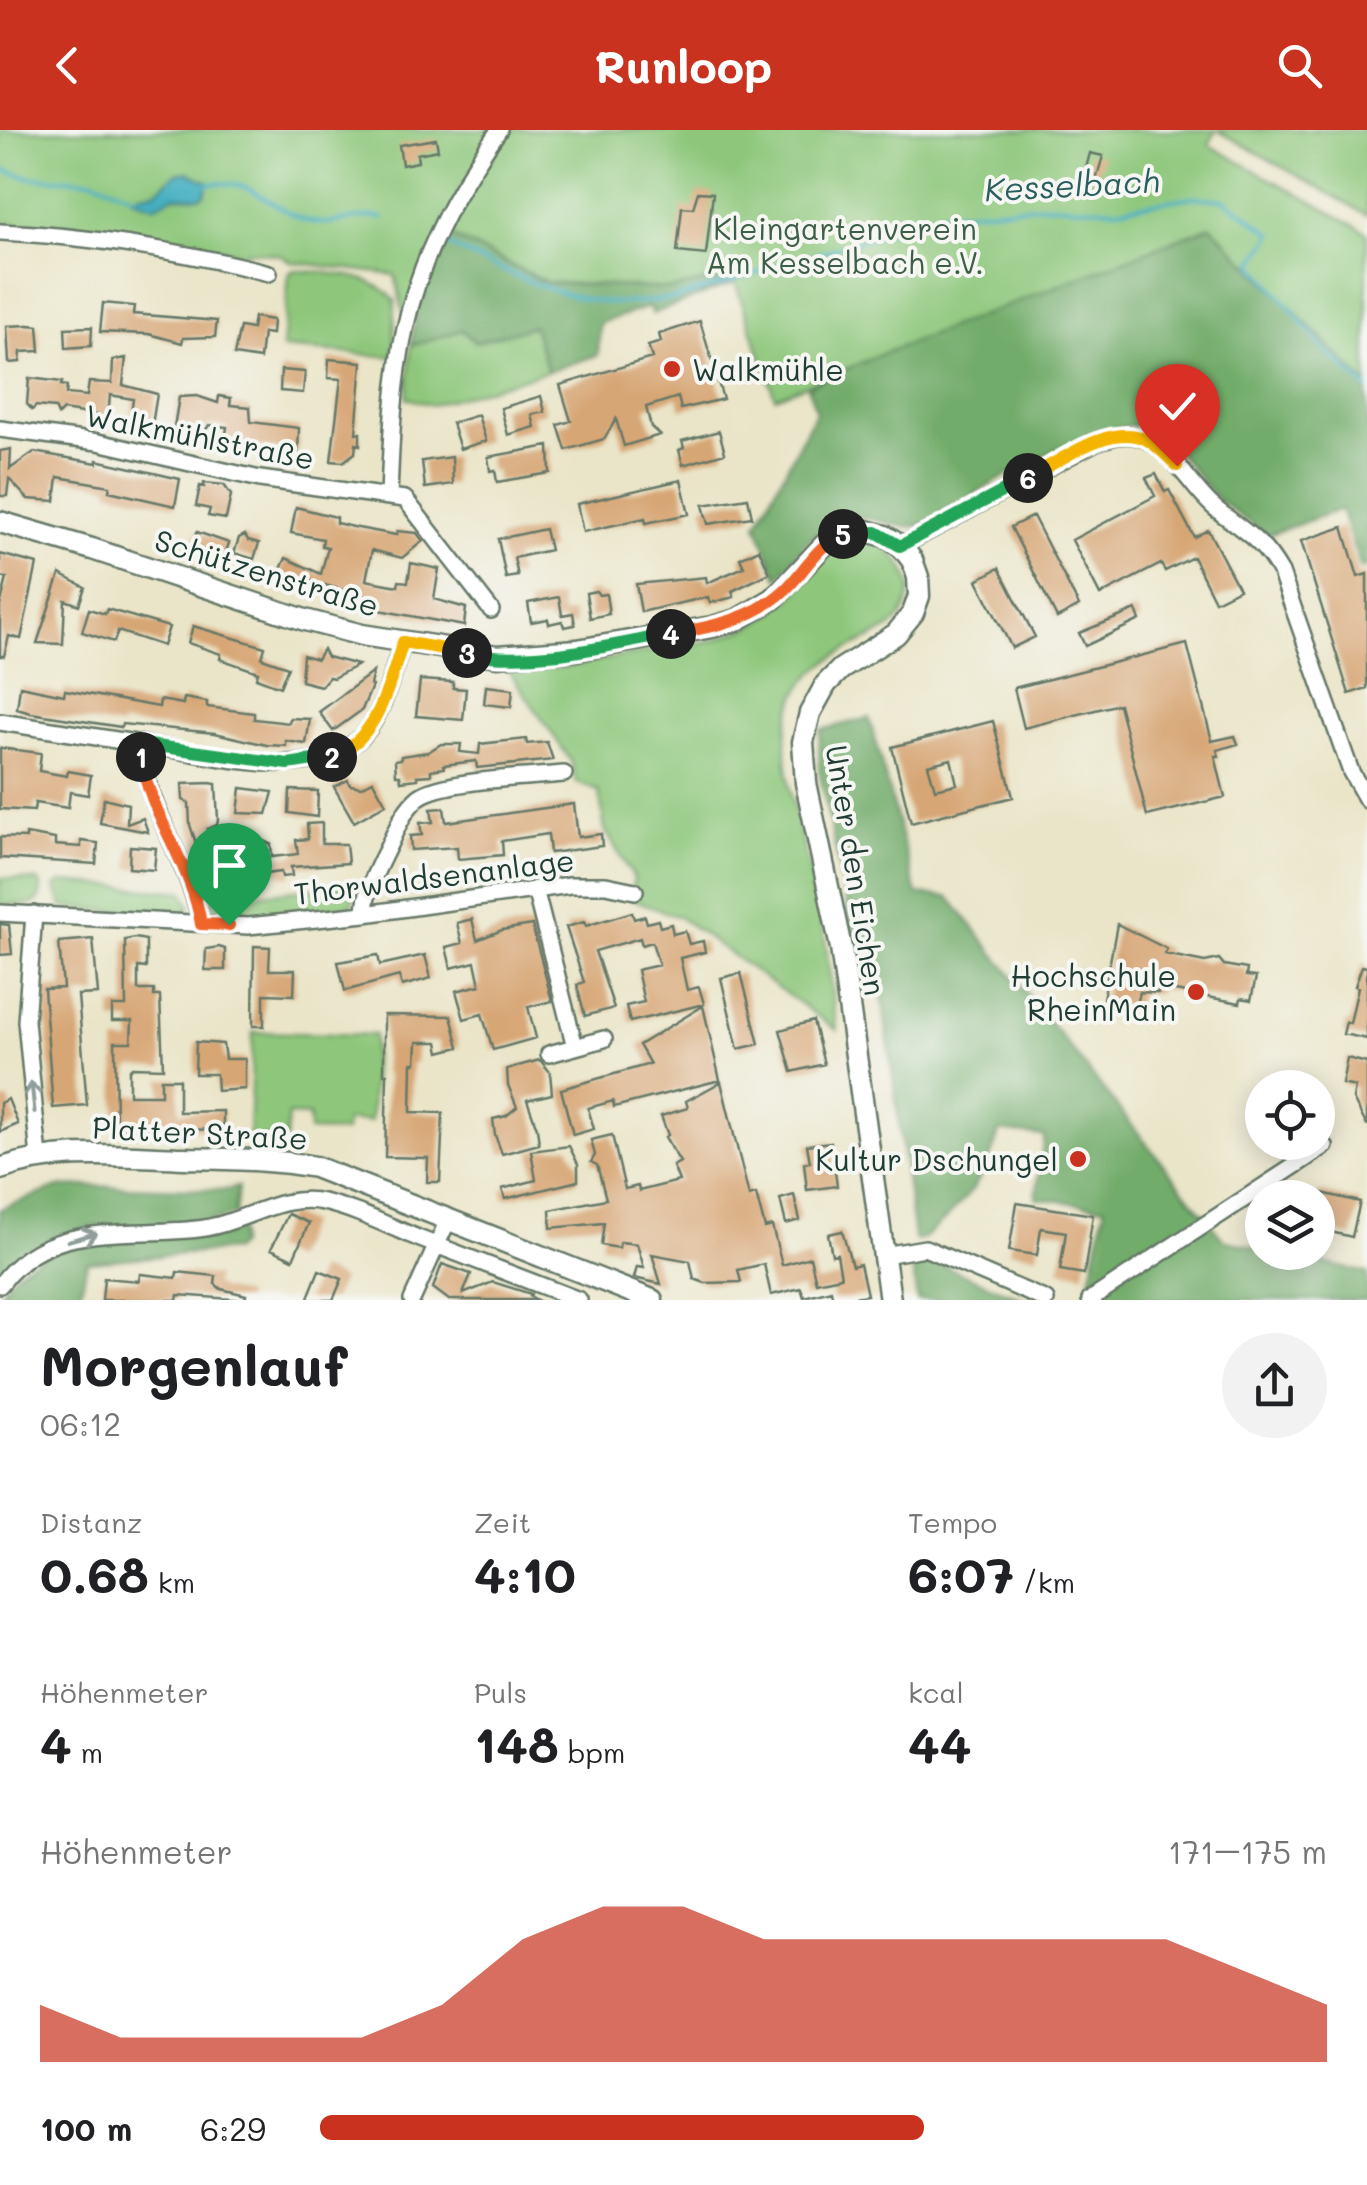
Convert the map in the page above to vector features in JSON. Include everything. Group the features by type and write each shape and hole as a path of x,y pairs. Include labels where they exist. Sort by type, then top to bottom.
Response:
{"main road":[{"name":"Schützenstraße","path":"0,522 305,620 478,655 519,656 607,646 712,627 737,620 773,599 824,545 840,535 876,532 900,546"},
{"name":"Unter den Eichen","path":"888,1298 841,948 806,783 804,742 810,713 826,684 840,670 896,634 914,613 918,578 912,560 900,546"},
{"name":"Platter Straße","path":"0,1169 39,1158 92,1154 300,1164 339,1174 646,1299"}],"street":[{"path":"491,610 404,499 389,497 405,327 439,230 500,130"},
{"path":"0,232 141,246 270,273"},
{"name":"Walkmühlstraße","path":"0,429 98,442 260,479 389,497"},
{"path":"900,546 1096,442 1124,435 1146,439 1215,508 1248,531 1282,573 1350,772 1367,800"},
{"path":"0,722 288,764 314,762 337,755 359,740 374,720 403,642"},
{"path":"142,744 146,778 194,890 201,924"},
{"path":"365,914 366,898 380,863 401,820 420,796 443,787 564,774"},
{"name":"Thorwaldsenanlage","path":"0,913 267,925 535,889 592,884 635,891"},
{"path":"535,889 575,1047"},
{"path":"34,914 26,1004 39,1158"},
{"path":"549,1054 604,1039"},
{"path":"1090,1300 1303,1160"},
{"path":"0,1285 20,1264 77,1237 105,1231 205,1228 296,1200 351,1210 580,1300"},
{"path":"412,1300 448,1220"},
{"path":"884,1256 925,1248 1046,1300"}],"green space":[{"path":"0,130 493,130 404,316 395,275 292,262 281,255 248,251 245,254 123,231 0,223"},
{"name":"Kleingartenverein Am Kesselbach e.V.","path":"510,130 1216,130 1209,145 1367,232 1367,385 1211,226 775,397 735,282 706,281 672,289 547,282 445,233 462,200"},
{"path":"1217,130 1367,130 1367,215"},
{"path":"1211,226 1367,385 1367,567 1361,569 1341,509 1268,535 1218,499 1157,433 1131,426 1109,429 1059,448 927,523 904,526 858,517 831,523 808,540 778,578 757,524 816,412 808,386"},
{"path":"445,233 546,283 672,289 706,281 736,282 652,314 649,307 600,323 598,355 548,371 533,326 476,342 462,330 411,346 418,296"},
{"path":"293,270 348,276 385,291 395,300 394,357 282,348 289,274"},
{"path":"533,326 548,371 432,405 407,398 411,346 462,330 476,342"},
{"path":"866,540 890,552 906,572 909,597 905,609 890,628 842,652 812,675 797,694 787,729 789,781 820,909 837,1030 679,917 630,898 634,878 605,830 599,791 577,783 571,761 509,671 563,667 714,640 754,625 773,613 795,594 830,552 843,544"},
{"path":"869,718 917,894 949,897 1224,1240 1245,1245 1245,1270 1335,1270 1335,1266 1367,1273 1367,1300 1100,1300 1089,1285 1105,1207 1036,1198 1044,1136 999,1131 985,1169 971,1191 931,1233 917,1241 914,1238 877,957 852,931 819,770 820,730"},
{"path":"0,878 38,881 40,898 31,905 0,904"},
{"path":"63,882 183,892 190,907 182,916 63,907 55,886"},
{"path":"351,887 355,893 352,904 344,910 227,918 207,903 216,899"},
{"path":"253,1032 374,1035 371,1121 346,1121 345,1132 309,1131 309,1116 288,1115 286,1139 249,1138"},
{"path":"58,1187 226,1190 238,1187 235,1215 187,1227 94,1227 54,1237 0,1275 0,1209"},
{"path":"236,1226 239,1245 234,1250 87,1262 79,1300 0,1300 11,1278 34,1260 65,1248 140,1234"},
{"path":"911,1259 937,1263 1026,1300 917,1300"}],"water":[{"path":"188,172 208,182 205,194 174,196 154,206 133,199 135,195 156,191 176,174"}],"building":[{"path":"436,139 438,150 417,154 418,162 402,165 399,145"},
{"path":"1090,153 1103,156 1096,180 1084,176"},
{"path":"698,192 713,193 706,255 677,252 682,207 693,208"},
{"path":"103,303 134,306 133,314 217,321 215,337 183,338 182,343 149,334 100,332"},
{"path":"254,317 273,320 272,334 263,333 260,359 234,355 240,327 252,329"},
{"path":"700,321 723,399 681,409 678,397 646,407 651,427 660,435 624,446 616,419 604,439 566,450 558,425 571,421 560,385 652,358 648,346 661,342 659,334"},
{"path":"7,326 38,326 40,351 21,352 20,362 9,363"},
{"path":"92,327 91,346 66,348 65,328"},
{"path":"126,358 123,385 157,394 152,425 130,421 133,399 110,395 108,417 63,410 58,415 55,408 36,406 32,410 27,404 29,378 62,382 67,386 66,394 87,396 89,382 112,383 113,360"},
{"path":"329,359 362,362 356,433 360,433 360,445 356,444 355,453 343,462 331,461 341,379 328,378"},
{"path":"281,370 305,372 303,393 280,391"},
{"path":"197,396 218,403 219,396 231,398 230,405 250,407 251,422 299,428 298,453 225,441 227,427 209,425 202,436 196,429 184,427 173,433 179,397"},
{"path":"541,396 545,412 532,415 535,427 508,435 501,408"},
{"path":"478,415 486,441 460,449 452,423"},
{"path":"719,431 725,453 683,465 679,450 684,448 682,441"},
{"path":"549,446 550,473 497,482 495,470 490,471 488,457"},
{"path":"11,449 10,469 34,452 97,460 180,479 175,506 109,491 110,486 58,477 55,501 28,499 9,479 7,496 0,496 0,451"},
{"path":"452,457 453,484 425,488 422,461"},
{"path":"1156,474 1194,537 1208,530 1239,589 1215,601 1193,557 1165,571 1161,564 1100,595 1072,540 1155,496 1146,478"},
{"path":"681,480 689,514 646,523 645,518 583,532 577,504"},
{"path":"204,483 224,485 231,495 226,519 208,516 210,509 196,506"},
{"path":"748,498 752,517 708,524 703,505"},
{"path":"296,507 336,517 336,523 358,528 396,535 397,531 417,533 423,541 402,558 372,550 366,580 398,586 399,581 408,582 411,563 439,569 434,599 466,608 464,626 363,607 364,596 300,578 298,585 277,578 286,558 321,574 328,547 322,546 323,539 291,533"},
{"path":"1033,516 1079,606 1057,618 1011,527"},
{"path":"1343,527 1358,577 1367,574 1367,688 1349,694 1301,541"},
{"path":"545,529 550,550 514,558 518,576 506,578 498,539"},
{"path":"197,532 229,543 223,561 190,552"},
{"path":"245,535 259,543 254,559 234,553 239,538"},
{"path":"759,549 770,573 732,591 734,597 710,603 708,597 641,612 636,584 706,577 707,583 744,567 740,558"},
{"path":"0,554 37,564 21,639 9,636 4,656 0,656 0,606 7,578 0,577"},
{"path":"999,568 1035,637 1012,648 977,580"},
{"path":"60,574 85,587 79,605 65,600 63,644 37,643"},
{"path":"586,593 606,594 609,614 590,618"},
{"path":"559,597 562,615 573,613 575,625 564,627 562,621 549,624 548,619 531,622 528,603"},
{"path":"89,609 105,614 107,609 169,627 163,646 118,631 114,642 82,632"},
{"path":"1136,610 1140,620 1085,646 1079,633"},
{"path":"193,626 265,647 262,658 288,667 280,687 256,678 258,672 220,659 221,654 188,643"},
{"path":"1187,644 1212,741 1235,736 1238,744 1217,750 1219,756 1215,756 1225,797 1147,816 1119,704 1024,728 1014,688"},
{"path":"323,649 327,657 358,665 329,677 321,686 301,681 303,655 317,659"},
{"path":"373,672 362,710 333,731 319,712"},
{"path":"420,680 453,682 453,688 466,689 463,720 416,716"},
{"path":"20,686 159,707 160,700 183,704 184,698 207,702 207,707 254,713 254,719 289,723 290,718 310,719 306,744 286,741 286,746 267,745 215,733 122,724 121,727 31,713 17,709"},
{"path":"486,686 513,689 511,707 484,704"},
{"path":"993,721 1013,797 911,823 892,747","holes":["951,759 957,784 935,789 928,765"]},
{"path":"526,739 527,744 547,742 553,760 477,768 476,761 443,765 444,768 431,770 431,775 401,781 400,775 396,775 395,760 428,752 441,744 461,744 460,752 479,754 480,744"},
{"path":"0,748 41,753 39,771 91,775 88,795 70,792 68,808 35,803 34,811 0,809"},
{"path":"348,780 350,785 361,787 373,781 386,804 354,822 334,787"},
{"path":"182,784 216,784 218,820 217,825 207,829 217,856 260,854 264,841 271,844 272,857 298,854 296,840 308,839 307,824 322,823 322,844 346,844 348,863 291,867 292,876 282,877 281,872 212,881 212,876 207,877 190,825 189,803 183,800"},
{"path":"241,788 273,792 267,814 238,813"},
{"path":"290,790 318,791 317,817 289,813"},
{"path":"104,798 128,804 127,824 143,818 148,832 100,823"},
{"path":"574,804 578,837 601,834 602,846 550,853 548,834 502,841 503,855 458,859 457,847 411,850 410,836 422,835 420,823 433,822 431,809 444,808 446,822"},
{"path":"26,834 55,839 55,845 81,847 81,841 98,843 96,864 0,858 0,837 26,838"},
{"path":"130,846 156,848 154,870 129,868"},
{"path":"632,912 634,919 645,916 647,923 658,920 660,927 671,924 673,934 685,931 689,944 703,941 705,952 680,958 687,990 699,987 704,1004 630,1022 626,1006 644,1002 637,970 659,965 652,942 642,945 640,938 595,951 614,1008 585,1016 577,985 584,982 566,927 584,922 586,926"},
{"path":"472,919 477,940 502,930 532,925 552,1001 528,1007 536,1038 493,1050 482,1014 464,1019 456,991 480,985 475,962 451,968 446,947 462,943 457,923"},
{"path":"0,924 9,925 12,954 0,955"},
{"name":"Hochschule RheinMain","path":"1117,924 1167,949 1165,954 1205,962 1219,959 1224,965 1247,969 1246,976 1256,977 1251,1000 1241,998 1240,1003 1159,988 1158,993 1140,992 1134,1016 1101,1010"},
{"path":"93,939 98,994 78,995 87,1105 53,1108 44,989 63,988 59,942"},
{"path":"125,940 146,940 146,968 138,967 138,990 154,990 154,996 160,996 163,1068 132,1067 129,1095 161,1095 161,1079 179,1079 179,1112 223,1111 223,1130 116,1128 115,1042 131,1042 132,1021 112,1021 112,1006 126,1006"},
{"path":"254,946 270,947 269,970 295,970 294,995 264,994 264,1026 253,1026"},
{"path":"206,949 225,949 225,970 205,970"},
{"path":"378,955 380,965 425,955 431,978 402,986 399,976 345,991 338,962"},
{"path":"1362,966 1367,967 1367,1039 1343,1034 1346,1022 1350,1023"},
{"path":"741,973 759,1044 738,1049 721,978"},
{"path":"703,1006 720,1080 614,1107 613,1101 588,1108 594,1129 573,1135 561,1089 650,1064 639,1045"},
{"path":"384,1015 451,1016 459,1047 440,1052 438,1042 417,1042 416,1063 412,1063 411,1112 443,1113 440,1182 427,1182 428,1158 385,1157"},
{"path":"813,1021 824,1064 792,1072 780,1030"},
{"path":"196,1042 223,1044 225,1059 245,1059 245,1089 217,1091 216,1074 195,1074"},
{"path":"1347,1058 1367,1063 1367,1126 1353,1099 1355,1087 1342,1084"},
{"path":"540,1060 550,1072 552,1094 527,1100 539,1144 502,1154 493,1119 506,1116 517,1107 508,1085 507,1069"},
{"path":"721,1082 749,1196 756,1194 765,1228 772,1226 782,1265 810,1257 816,1282 841,1277 828,1234 842,1231 852,1266 860,1264 867,1295 833,1300 831,1290 804,1297 801,1288 771,1295 764,1264 738,1270 741,1282 705,1283 694,1279 690,1261 652,1254 661,1284 634,1278 637,1267 644,1268 637,1244 620,1242 619,1248 601,1245 604,1223 551,1228 550,1210 606,1199 597,1165 591,1162 595,1155 591,1140 612,1135 625,1189 638,1186 639,1191 679,1181 673,1166 680,1162 665,1137 668,1135 661,1116 688,1108 686,1101"},
{"path":"8,1099 18,1124 0,1132 0,1103"},
{"path":"831,1142 837,1186 807,1190 807,1145"},
{"path":"569,1146 578,1164 578,1181 505,1199 502,1189 536,1180 531,1151"},
{"path":"794,1195 800,1220 786,1224 780,1199"},
{"path":"1335,1196 1360,1202 1352,1237 1335,1233"},
{"path":"1017,1203 1093,1215 1084,1274 1060,1270 1066,1232 1041,1228 1037,1255 1009,1251"},
{"path":"288,1214 309,1223 293,1259 271,1249"},
{"path":"442,1264 471,1274 463,1294 493,1282 531,1294 537,1300 449,1300 433,1288"},
{"path":"319,1270 342,1279 333,1300 307,1300"},
{"path":"177,1272 216,1276 215,1284 221,1289 246,1295 245,1300 178,1295 177,1300 102,1300 104,1278 139,1281 140,1274 176,1278"}],"waterway":[{"name":"Kesselbach","path":"0,169 32,178 94,180 136,197"},
{"name":"Kesselbach","path":"204,185 221,183 247,188 315,223 383,218"},
{"name":"Kesselbach","path":"441,242 550,289 595,301 632,303 678,298 947,213 1050,205 1116,209 1194,197 1225,200 1273,234 1253,263 1325,350 1367,388"}],"place":[{"name":"Walkmühle","path":"672,369"},
{"name":"Hochschule RheinMain","path":"1196,992"},
{"name":"Kultur Dschungel","path":"1078,1159"}],"route":[{"path":"229,925 201,924 194,890 142,766 142,744 276,763 314,762 337,755 365,734 380,708 403,642 478,655 519,656 607,646 712,627 737,620 773,599 831,539 848,532 867,531 900,546 1096,442 1114,436 1137,436 1154,444 1177,466"}]}
